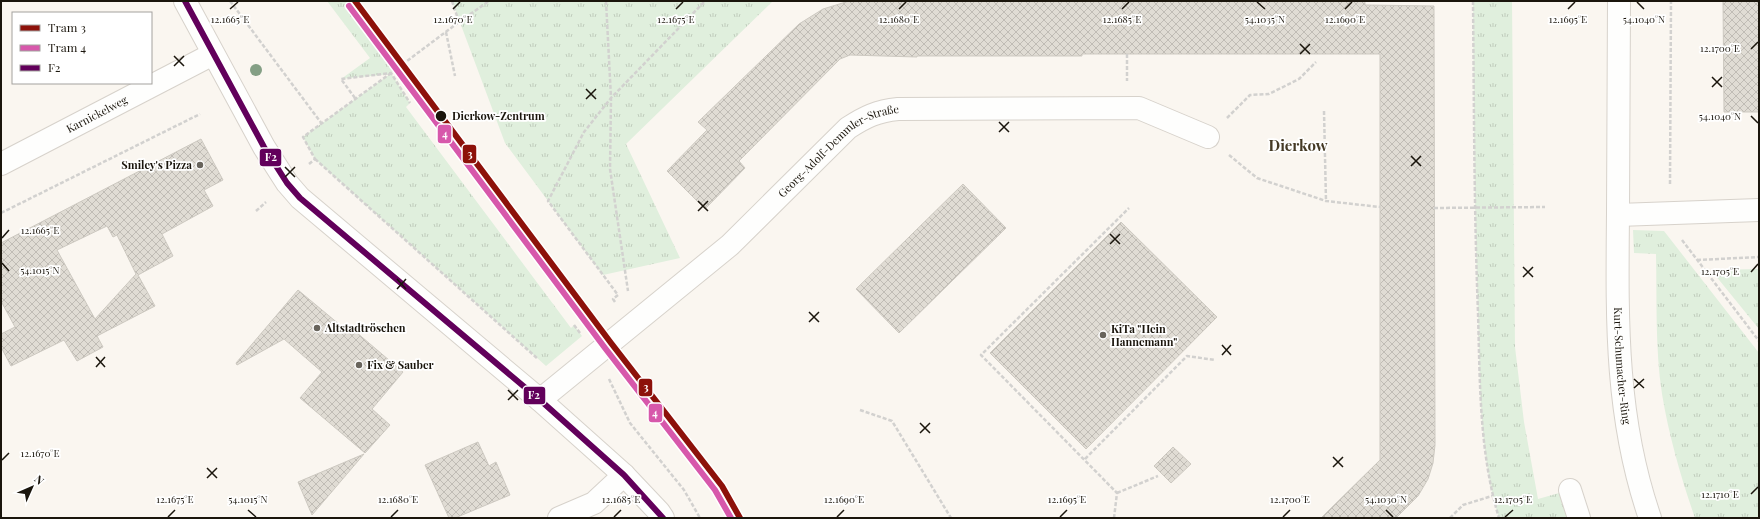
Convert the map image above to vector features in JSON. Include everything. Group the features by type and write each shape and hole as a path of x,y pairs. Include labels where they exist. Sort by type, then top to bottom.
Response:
{"street":[{"path":"186,1 264,147 287,183 300,198 540,400 624,475 663,518"},
{"name":"Kurt-Schumacher-Ring","path":"1618,1 1618,339 1622,398 1646,517"},
{"name":"Karnickelweg","path":"1,164 213,54"},
{"name":"Georg-Adolf-Demmler-Straße","path":"540,400 730,245 848,128 862,119 880,111 898,109 1139,108 1208,137"},
{"path":"1618,215 1759,210"},
{"path":"559,518 594,503 624,475"},
{"path":"1570,490 1579,518"}],"path":[{"path":"230,1 322,124"},
{"path":"452,1 459,22"},
{"path":"489,1 303,137 315,159 540,361"},
{"path":"606,1 611,98 610,169 633,325"},
{"path":"633,325 613,299 618,295 548,201 584,132 611,98 705,1"},
{"path":"1473,1 1474,207 1481,415 1492,496 1499,518"},
{"path":"1671,1 1670,213 1673,228 1759,341"},
{"path":"446,32 455,76"},
{"path":"1316,62 1293,82 1269,94 1250,95 1208,137 1256,178 1326,202 1380,207"},
{"path":"355,98 341,79 391,73"},
{"path":"391,73 410,103"},
{"path":"1324,111 1326,202"},
{"path":"1,213 200,114"},
{"path":"287,183 315,159"},
{"path":"1434,208 1545,207"},
{"path":"1114,518 1117,494 1085,459 981,355 1129,208"},
{"path":"1696,260 1759,257"},
{"path":"597,354 630,423 684,490 700,518"},
{"path":"1085,459 1187,356 1215,360"},
{"path":"860,410 892,421 951,518"},
{"path":"1117,494 1158,476"},
{"path":"1450,518 1463,504 1492,496"}],"green space":[{"path":"327,1 355,1 403,65 391,73 410,103 406,107 571,328 574,325 582,336 546,366 315,159 303,137 390,74 341,79 370,58"},
{"path":"452,1 773,1 626,144 680,258 603,275 505,143"},
{"path":"1473,1 1512,1 1515,347 1524,422 1538,499 1559,493 1567,518 1499,518 1492,493 1484,442 1479,364 1475,196"},
{"path":"1633,230 1664,231 1759,353 1759,518 1695,518 1676,457 1662,394 1657,342 1656,254 1634,253"},
{"path":"1759,269 1759,329 1711,270"}],"building":[{"path":"849,1 1365,1 1365,5 1434,6 1435,445 1433,463 1428,479 1418,496 1396,518 1321,518 1380,460 1380,54 1082,54 1082,56 917,57 850,55 840,59 739,161 745,168 705,209 667,171 707,130 698,122 799,24 823,9"},
{"path":"1723,1 1759,1 1759,112 1724,112"},
{"path":"201,139 223,180 204,190 213,206 162,234 173,256 138,275 155,306 97,336 103,347 77,361 64,340 11,366 1,347 1,334 15,327 1,301 1,243","holes":["107,226 113,237 117,235 136,274 95,319 57,250"]},
{"path":"963,184 1006,228 899,333 856,289"},
{"name":"KiTa \"Hein Hannemann\"","path":"1121,222 1217,317 1086,449 990,353"},
{"path":"298,290 352,335 356,332 403,372 372,409 390,425 365,453 300,398 322,372 284,339 237,365 236,363"},
{"path":"478,442 489,466 496,462 510,495 455,518 449,518 425,465"},
{"path":"1173,447 1191,464 1171,483 1154,466"},
{"path":"364,454 312,515 298,482"}],"tram line":[{"name":"3","path":"355,1 611,343 722,486 740,518"},
{"name":"4","path":"349,6 605,348 715,490 731,518"}],"transit line":[{"name":"F2","path":"185,1 264,147 287,183 300,198 540,400 624,475 663,518"}],"place":[{"name":"Dierkow-Zentrum","path":"441,116"},
{"name":"Smiley's Pizza","path":"200,165"},
{"name":"Altstadtröschen","path":"317,328"},
{"name":"KiTa \"Hein Hannemann\"","path":"1103,335"},
{"name":"Fix & Sauber","path":"359,365"}],"district":[{"name":"Dierkow","path":"1298,146"}]}
